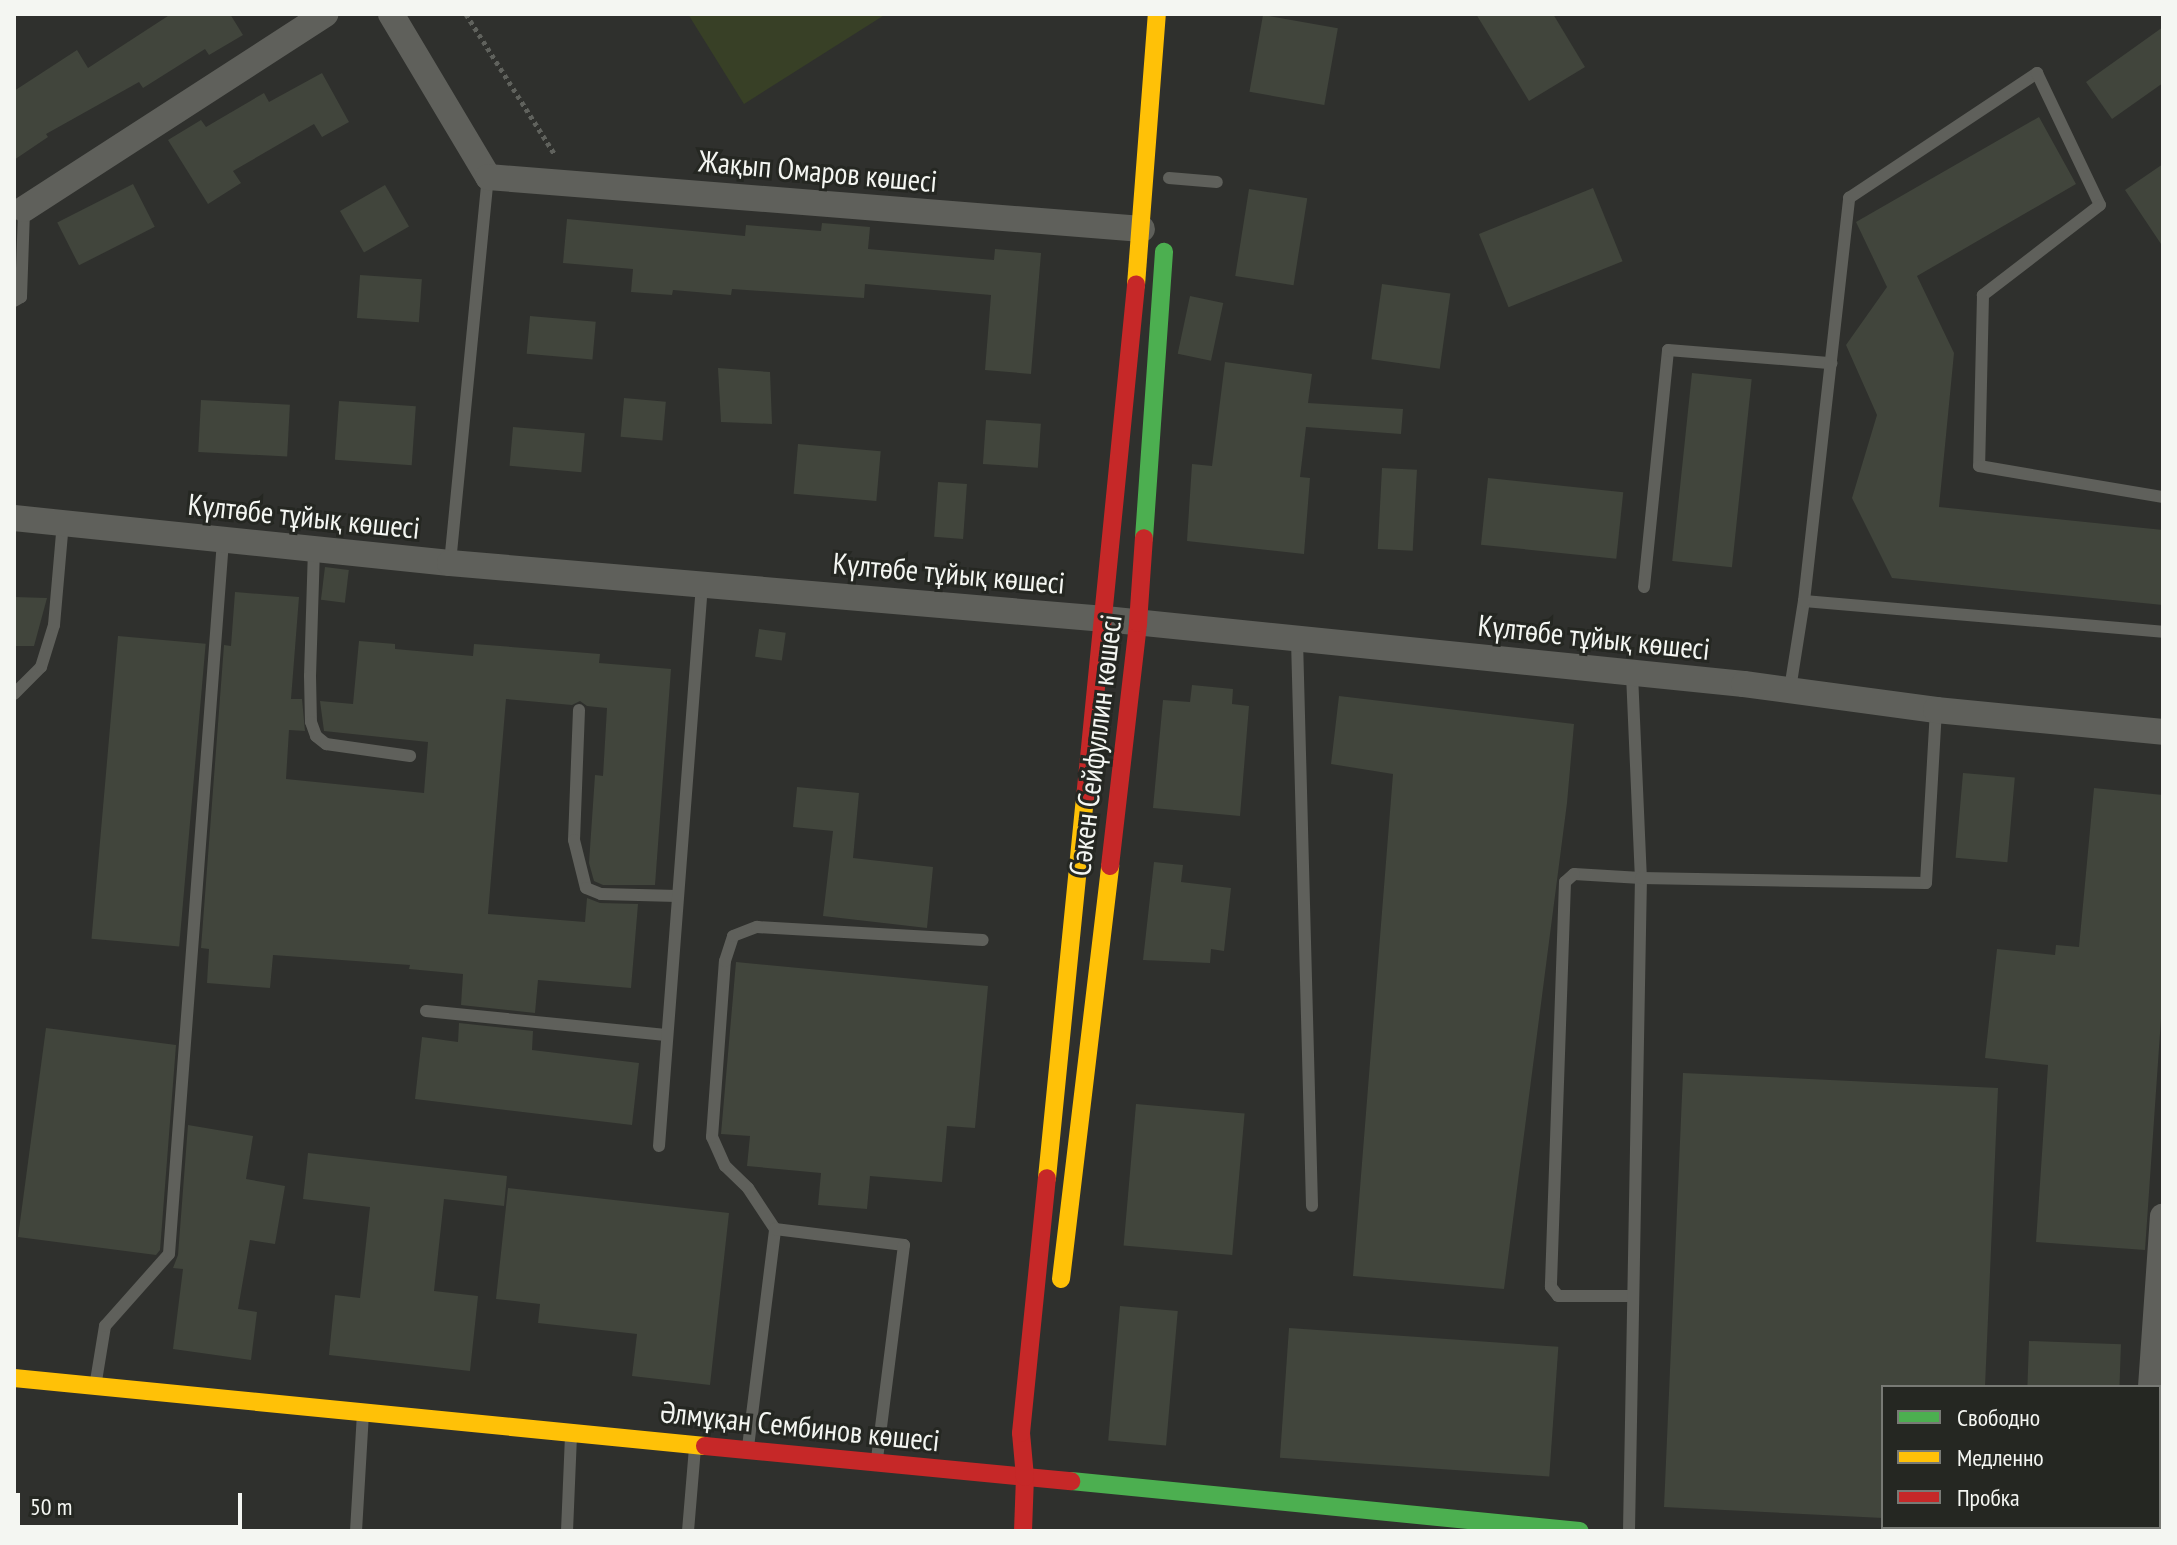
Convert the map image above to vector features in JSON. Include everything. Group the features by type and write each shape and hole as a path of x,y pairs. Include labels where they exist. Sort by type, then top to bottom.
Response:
{"street":[{"path":"24,209 326,14"},
{"path":"391,14 488,177"},
{"name":"Сәкен Сейфуллин көшесі","path":"1059,1296 1138,623 1154,228 1157,14"},
{"name":"Жақып Омаров көшесі","path":"488,177 1154,228"},
{"name":"Сәкен Сейфуллин көшесі","path":"1023,1531 1025,1477 1021,1433 1105,619 1154,228"},
{"name":"Күлтөбе тұйық көшесі","path":"14,518 450,563 1105,619 1790,689 1936,710 2163,732"},
{"path":"2151,1385 2163,1216"},
{"name":"Әлмұқан Сембинов көшесі","path":"14,1378 1025,1477 1387,1522 1580,1531"},
{"name":"Сәкен Сейфуллин көшесі","path":"1025,1477 1039,1436"}],"lane":[{"path":"1790,689 1804,601 1849,198 2037,73 2100,205 1983,295 1979,466 2163,497"},
{"path":"450,563 488,177"},
{"path":"1169,179 1217,182"},
{"path":"14,301 21,297 24,209"},
{"path":"1644,587 1668,350 1831,363"},
{"path":"14,694 41,667 54,625 63,523"},
{"path":"96,1386 105,1326 169,1254 223,540"},
{"path":"314,549 310,676 311,722 316,736 326,744 410,756"},
{"path":"659,1146 702,584"},
{"path":"1804,601 2163,632"},
{"path":"1297,640 1312,1206"},
{"path":"1629,1531 1641,878 1632,674"},
{"path":"579,710 574,840 586,888 601,894 677,896"},
{"path":"1633,1296 1558,1296 1551,1287 1565,882 1574,874 1926,883 1936,710"},
{"path":"747,1449 775,1229 748,1188 725,1166 712,1137 725,961 733,936 757,927 983,940"},
{"path":"426,1011 666,1035"},
{"path":"775,1229 904,1245 877,1462"},
{"path":"356,1531 363,1412"},
{"path":"567,1531 571,1432"},
{"path":"688,1531 695,1444"}],"path":[{"path":"466,14 573,184"}],"green space":[{"path":"688,14 886,14 744,104"}],"building":[{"path":"171,14 230,14 243,35 209,55 205,49 143,88 139,82 46,134 48,137 14,160 14,91 77,50 88,68"},
{"path":"1476,14 1553,14 1585,67 1529,101"},
{"path":"1263,15 1338,28 1324,105 1249,92"},
{"path":"2163,27 2163,83 2112,119 2086,82"},
{"path":"322,73 349,122 322,137 314,124 233,171 241,183 208,204 168,140 201,120 206,127 264,93 269,102"},
{"path":"2039,117 2076,184 1917,276 1954,353 1939,507 2163,530 2163,605 1892,578 1852,498 1877,415 1846,345 1887,287 1856,222"},
{"path":"2163,164 2163,247 2125,190"},
{"path":"133,184 155,227 79,265 57,223"},
{"path":"385,185 409,227 364,253 340,211"},
{"path":"1593,188 1623,261 1509,307 1479,234"},
{"path":"1249,189 1307,198 1294,285 1235,276"},
{"path":"567,219 745,236 746,225 821,231 822,223 870,227 868,249 994,260 995,249 1041,253 1031,374 985,370 991,295 865,284 864,298 732,289 731,295 673,290 672,295 631,292 633,269 563,263"},
{"path":"360,275 422,279 419,322 357,318"},
{"path":"1382,284 1450,294 1440,369 1371,359"},
{"path":"1190,296 1223,303 1211,361 1178,354"},
{"path":"530,316 596,322 592,360 527,354"},
{"path":"1225,362 1312,374 1308,403 1403,409 1401,434 1306,427 1300,477 1310,478 1304,554 1187,541 1192,464 1212,466"},
{"path":"718,368 770,372 772,424 721,422"},
{"path":"1692,373 1752,379 1732,567 1672,561"},
{"path":"624,398 666,402 662,441 621,437"},
{"path":"201,400 290,405 287,457 198,452"},
{"path":"339,401 416,406 412,465 335,460"},
{"path":"986,420 1041,424 1038,468 983,464"},
{"path":"513,427 585,433 581,472 510,466"},
{"path":"798,444 881,451 876,501 794,494"},
{"path":"1382,468 1417,470 1413,551 1378,549"},
{"path":"1488,478 1623,492 1616,559 1481,545"},
{"path":"938,482 967,484 963,539 934,537"},
{"path":"325,567 349,570 345,603 321,600"},
{"path":"235,592 299,597 291,699 302,699 305,731 289,730 286,779 424,793 428,742 324,731 320,701 353,704 359,641 395,644 395,649 473,656 474,644 600,654 599,663 671,669 655,885 603,885 594,881 589,863 595,775 603,776 607,708 587,706 580,701 572,705 506,699 488,914 585,922 587,898 600,903 638,904 631,988 538,980 535,1013 461,1005 463,974 409,969 410,965 273,955 270,988 207,983 209,949 201,948 224,645 231,646"},
{"path":"14,597 47,598 34,646 14,646"},
{"path":"759,629 786,633 782,660 755,657"},
{"path":"118,636 206,644 179,947 92,939"},
{"path":"1192,685 1233,689 1232,704 1249,706 1240,816 1153,808 1163,700 1190,702"},
{"path":"1339,696 1574,724 1567,803 1504,1289 1353,1276 1393,774 1331,764"},
{"path":"1963,773 2015,778 2007,862 1956,858"},
{"path":"797,787 859,793 853,858 933,867 927,928 823,916 833,831 793,827"},
{"path":"2094,788 2163,795 2163,990 2145,1250 2036,1242 2048,1065 1985,1058 1997,949 2055,955 2056,945 2079,947"},
{"path":"1154,862 1183,865 1181,882 1231,888 1224,951 1211,949 1210,963 1143,960"},
{"path":"736,962 988,986 975,1128 947,1126 942,1182 870,1176 867,1209 818,1205 821,1173 747,1166 750,1136 721,1134"},
{"path":"459,1023 533,1031 532,1050 639,1063 632,1125 415,1099 422,1037 458,1042"},
{"path":"46,1028 176,1045 160,1250 156,1255 18,1237"},
{"path":"1683,1073 1998,1088 1985,1385 1881,1385 1881,1518 1664,1507"},
{"path":"1136,1104 1245,1113 1232,1255 1124,1245"},
{"path":"188,1125 253,1136 246,1179 285,1186 275,1244 250,1240 238,1309 257,1312 251,1360 173,1349 183,1269 173,1268 178,1255"},
{"path":"308,1153 507,1176 504,1206 444,1199 434,1291 478,1296 470,1371 329,1355 335,1295 360,1298 370,1207 303,1199"},
{"path":"508,1188 729,1213 710,1385 632,1376 637,1334 538,1323 540,1304 496,1299"},
{"path":"1120,1306 1178,1311 1166,1446 1108,1440"},
{"path":"1289,1328 1558,1347 1549,1477 1280,1458"},
{"path":"2029,1341 2121,1344 2120,1385 2027,1385"}],"traffic: fast":[{"path":"1144,538 1164,252"},
{"path":"1071,1481 1580,1531"}],"traffic: slow":[{"path":"1136,285 1157,14"},
{"path":"1047,1178 1085,798"},
{"path":"1061,1279 1110,866"},
{"path":"14,1378 705,1446"}],"traffic: jam":[{"path":"1085,798 1136,285"},
{"path":"1110,866 1138,623 1144,538"},
{"path":"1023,1531 1025,1477 1021,1433 1047,1178"},
{"path":"705,1446 1071,1481"}]}
